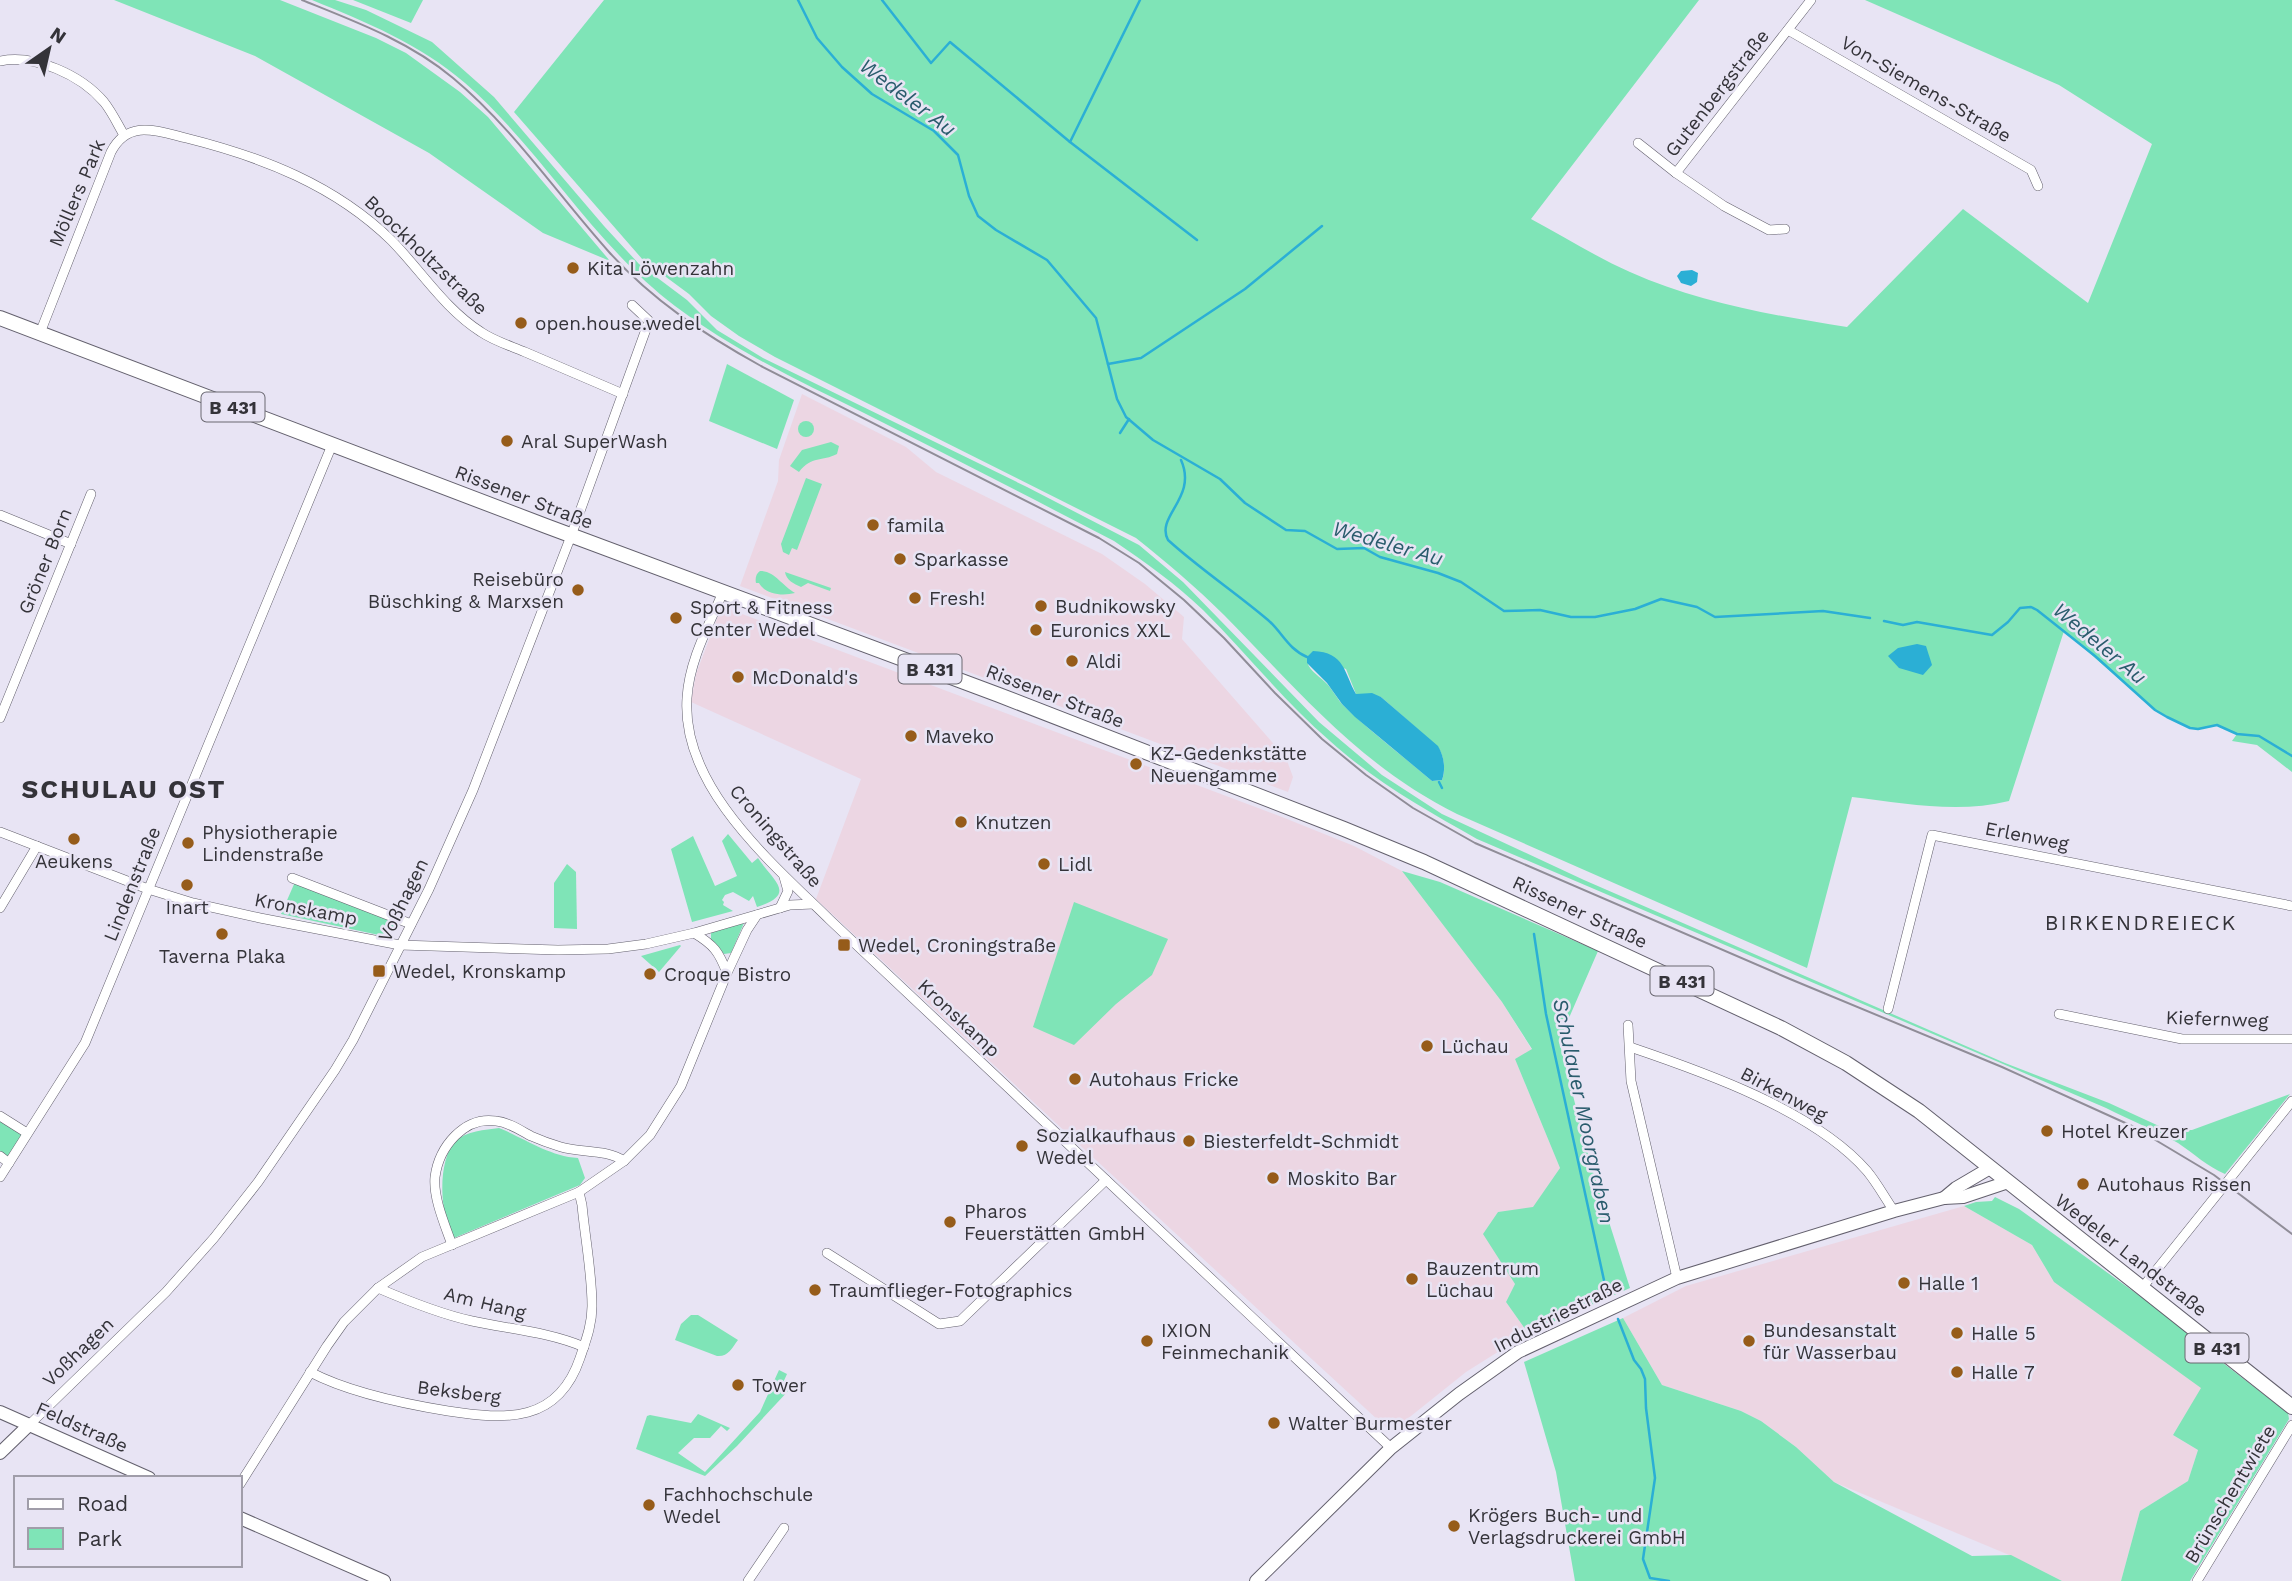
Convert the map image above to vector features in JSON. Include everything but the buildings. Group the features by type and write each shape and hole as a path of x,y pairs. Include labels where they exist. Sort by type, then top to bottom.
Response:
{"main road":[{"name":"Rissener Straße","path":"0,318 571,536 1011,699 1436,868 1643,962 1816,1046 1899,1097 2010,1183"},
{"name":"Wedeler Landstraße","path":"2010,1183 2292,1407"}],"street":[{"name":"Gutenbergstraße","path":"1676,173 1811,0"},
{"name":"Von-Siemens-Straße","path":"1788,30 2031,170 2038,186"},
{"name":"Möllers Park","path":"0,61 31,59 76,80 104,102 124,135 116,141 111,152 40,333"},
{"name":"Boockholtzstraße","path":"124,135 139,129 182,137 259,159 313,182 353,208 390,239 440,296 483,334 623,394"},
{"name":"Gutenbergstraße","path":"1638,143 1724,206 1769,230 1785,229"},
{"name":"Voßhagen","path":"29,1425 166,1292 214,1238 253,1188 335,1070 411,924 473,790 571,536 649,321 632,305"},
{"name":"Lindenstraße","path":"0,1177 85,1043 332,445"},
{"name":"Gröner Born","path":"0,718 91,494"},
{"path":"0,515 71,544"},
{"name":"Croningstraße","path":"723,592 691,673 687,697 688,724 694,749 706,780 723,805 813,904"},
{"name":"Kronskamp","path":"0,832 148,889 193,903 400,945 582,950 646,944 790,905 813,904 1391,1448"},
{"name":"Erlenweg","path":"1888,1009 1932,835 2292,906"},
{"path":"0,908 37,846"},
{"path":"780,908 788,891 784,875"},
{"name":"Kronskamp","path":"292,878 411,924"},
{"path":"242,1481 344,1322 378,1288 422,1257 579,1192 624,1161 650,1135 673,1101 709,1023 727,974 747,930 757,915"},
{"path":"694,933 708,941 719,952 727,974"},
{"name":"Kiefernweg","path":"2059,1014 2182,1039 2292,1039"},
{"path":"1628,1025 1630,1081 1677,1278"},
{"name":"Birkenweg","path":"1630,1047 1735,1086 1805,1122 1840,1146 1867,1171 1894,1211"},
{"path":"2142,1288 2234,1172 2288,1114 2292,1101"},
{"path":"0,1116 27,1133"},
{"path":"452,1245 439,1210 435,1177 446,1147 460,1130 482,1120 498,1121 563,1147 615,1155 624,1161"},
{"path":"0,1156 9,1163"},
{"name":"Industriestraße","path":"1944,1198 1990,1168"},
{"path":"827,1253 939,1324 960,1321 1106,1180"},
{"name":"Industriestraße","path":"1256,1581 1391,1448 1518,1352 1677,1278 1894,1211 1944,1198 1963,1197 2010,1183"},
{"name":"Beksberg","path":"310,1372 375,1395 427,1408 476,1415 520,1414 549,1404 565,1390 575,1374 591,1330 592,1305 579,1192"},
{"name":"Am Hang","path":"378,1288 468,1320 567,1340 584,1347"},
{"name":"Feldstraße","path":"0,1412 144,1476"},
{"path":"0,1452 29,1425"},
{"name":"Brünschentwiete","path":"2197,1581 2292,1425"},
{"path":"242,1519 384,1581"},
{"path":"748,1581 785,1528"}],"shaded area":[{"path":"802,394 906,447 936,472 1102,554 1145,584 1184,617 1182,639 1286,758 1293,777 1288,792 740,586 778,481 779,460"},
{"path":"729,609 1282,817 1354,846 1402,871 1502,1002 1532,1050 1515,1059 1560,1168 1533,1208 1498,1212 1484,1234 1515,1284 1506,1302 1528,1333 1466,1372 1391,1432 816,899 861,779 691,702 696,674 718,616"},
{"path":"1964,1206 2032,1245 2054,1282 2202,1388 2173,1435 2198,1450 2188,1481 2140,1511 2121,1581 2062,1581 2014,1557 1834,1482 1796,1447 1761,1421 1741,1411 1662,1385 1623,1318 1686,1286"}],"green space":[{"path":"114,0 280,0 376,38 406,53 460,92 488,117 610,261 543,233 429,153 255,56"},
{"path":"312,0 335,0 366,10 432,42 494,97 639,264 687,300 717,330 763,358 1139,545 1183,582 1319,722 1382,775 1442,814 1584,880 2005,1063 2109,1103 2159,1126 2172,1130 2192,1130 2290,1094 2225,1174 2178,1143 2106,1108 1477,839 1401,794 1347,756 1297,710 1193,600 1114,541 767,364 697,322 675,306 618,254 519,137 465,83 411,45"},
{"path":"353,0 423,0 411,23"},
{"path":"604,0 1699,0 1531,219 1617,266 1682,292 1764,312 1847,327 1963,209 2088,303 2152,144 2059,85 1865,0 2292,0 2292,772 2257,745 2232,741 2237,734 2217,725 2190,728 2155,710 2064,631 2009,801 1950,807 1852,797 1807,968 1457,814 1422,795 1360,750 1332,725 1213,605 1136,538 775,357 711,316 689,294 643,260 514,112","holes":["1307,657 1346,669 1356,694 1381,697 1438,747 1444,763 1442,780 1432,781 1356,717 1310,668"]},
{"path":"727,364 794,400 777,449 709,421"},
{"path":"806,421 814,429 806,437 798,429"},
{"path":"831,442 839,446 837,454 808,463 799,472 790,466 802,450"},
{"path":"806,478 822,484 797,550 792,548 789,555 783,552 781,544"},
{"path":"760,571 774,576 795,593 780,594 766,590 756,583 756,576"},
{"path":"785,572 831,588 830,591 808,583 801,587 793,583"},
{"path":"728,834 752,863 758,858 778,886 777,897 757,907 753,896 749,901 733,892 725,895 722,900 723,905 733,911 692,922 671,849 693,836 715,886 737,876 722,841"},
{"path":"567,864 576,872 577,929 554,928 554,883"},
{"path":"1402,871 1440,882 1598,951 1559,1041 1590,1162 1630,1288 1528,1333 1506,1302 1515,1284 1483,1234 1498,1212 1533,1207 1560,1168 1515,1059 1532,1049 1502,1002"},
{"path":"295,882 403,922 388,937 281,914"},
{"path":"1074,902 1168,939 1152,975 1116,1004 1074,1045 1033,1027"},
{"path":"744,923 731,953 724,954 711,939 711,932"},
{"path":"680,945 659,972 641,956"},
{"path":"0,1117 27,1133 9,1163 0,1156"},
{"path":"499,1128 547,1151 578,1158 585,1178 580,1185 454,1238 443,1199 447,1156 456,1141 465,1135"},
{"path":"1995,1197 2019,1209 2187,1330 2188,1336 2288,1413 2289,1419 2190,1581 2121,1581 2140,1511 2188,1481 2198,1450 2173,1435 2201,1388 2054,1282 2032,1245 1964,1206 1992,1201"},
{"path":"691,1315 698,1315 738,1340 732,1349 717,1356 675,1340 681,1324"},
{"path":"1623,1318 1662,1385 1741,1411 1761,1421 1796,1447 1834,1482 1972,1556 2011,1555 2062,1581 1575,1581 1556,1472 1524,1362"},
{"path":"779,1370 787,1374 782,1385 790,1389 705,1476 636,1449 647,1416 691,1423 698,1414 730,1428 727,1431 721,1426 710,1438 694,1438 678,1453 705,1472 760,1412"}],"water":[{"path":"1692,270 1698,273 1697,282 1691,286 1681,283 1677,276 1681,271"},
{"path":"1917,644 1926,646 1932,665 1923,675 1899,668 1888,656 1898,648"},
{"path":"1313,651 1332,655 1346,671 1356,694 1372,693 1381,697 1438,746 1444,763 1442,780 1432,781 1342,704 1327,683 1307,663 1307,657"}],"waterway":[{"name":"Wedeler Au","path":"798,0 817,38 842,67 872,94 934,131 958,155 969,196 978,216 996,230 1047,260 1096,318 1117,399 1126,417 1153,440 1220,479 1245,503 1286,530 1305,531 1337,549 1364,548 1380,557 1438,573 1461,582 1504,611 1540,610 1571,617 1595,617 1635,609 1661,599 1697,607 1715,617 1823,611 1870,618"},
{"path":"882,0 931,63 950,42 1070,142 1197,240"},
{"path":"1070,142 1140,0"},
{"path":"1108,364 1141,358 1245,289 1322,226"},
{"name":"Wedeler Au","path":"1120,433 1129,419"},
{"name":"Schulauer Moorgraben","path":"1181,460 1185,473 1184,485 1167,523 1168,540 1268,620 1290,645 1307,657"},
{"name":"Wedeler Au","path":"1884,621 1903,625 1917,622 1992,635 2020,608 2031,607 2095,656 2155,710 2167,717 2190,728 2217,725 2237,734 2259,736 2292,756"},
{"path":"1439,782 1442,788"},
{"name":"Schulauer Moorgraben","path":"1534,934 1546,1014 1607,1294"},
{"name":"Schulauer Moorgraben","path":"1618,1319 1634,1360 1645,1379 1655,1478 1643,1559 1650,1578 1669,1581"}],"tram line":[{"path":"302,0 400,43 453,78 475,97 515,140 609,252 643,286 700,329 761,366 1099,538 1139,563 1224,638 1322,739 1366,775 1413,808 1475,843 2002,1067 2132,1126 2214,1175 2292,1234"}],"place":[{"name":"Kita Löwenzahn","path":"573,268"},
{"name":"open.house.wedel","path":"521,323"},
{"name":"Aral SuperWash","path":"507,441"},
{"name":"famila","path":"873,525"},
{"name":"Sparkasse","path":"900,559"},
{"name":"Reisebüro Büschking & Marxsen","path":"578,590"},
{"name":"Fresh!","path":"915,598"},
{"name":"Budnikowsky","path":"1041,606"},
{"name":"Sport & Fitness Center Wedel","path":"676,618"},
{"name":"Euronics XXL","path":"1036,630"},
{"name":"Aldi","path":"1072,661"},
{"name":"McDonald's","path":"738,677"},
{"name":"Maveko","path":"911,736"},
{"name":"KZ-Gedenkstätte Neuengamme","path":"1136,764"},
{"name":"Knutzen","path":"961,822"},
{"name":"Aeukens","path":"74,839"},
{"name":"Physiotherapie Lindenstraße","path":"188,843"},
{"name":"Lidl","path":"1044,864"},
{"name":"Inart","path":"187,885"},
{"name":"Taverna Plaka","path":"222,934"},
{"name":"Wedel, Croningstraße","path":"844,945"},
{"name":"Wedel, Kronskamp","path":"379,971"},
{"name":"Croque Bistro","path":"650,974"},
{"name":"Lüchau","path":"1427,1046"},
{"name":"Autohaus Fricke","path":"1075,1079"},
{"name":"Hotel Kreuzer","path":"2047,1131"},
{"name":"Biesterfeldt-Schmidt","path":"1189,1141"},
{"name":"Sozialkaufhaus Wedel","path":"1022,1146"},
{"name":"Moskito Bar","path":"1273,1178"},
{"name":"Autohaus Rissen","path":"2083,1184"},
{"name":"Pharos Feuerstätten GmbH","path":"950,1222"},
{"name":"Bauzentrum Lüchau","path":"1412,1279"},
{"name":"Halle 1","path":"1904,1283"},
{"name":"Traumflieger-Fotographics","path":"815,1290"},
{"name":"Halle 5","path":"1957,1333"},
{"name":"IXION Feinmechanik","path":"1147,1341"},
{"name":"Bundesanstalt für Wasserbau","path":"1749,1341"},
{"name":"Halle 7","path":"1957,1372"},
{"name":"Tower","path":"738,1385"},
{"name":"Walter Burmester","path":"1274,1423"},
{"name":"Fachhochschule Wedel","path":"649,1505"},
{"name":"Krögers Buch- und Verlagsdruckerei GmbH","path":"1454,1526"}],"district":[{"name":"SCHULAU OST","path":"124,789"},
{"name":"BIRKENDREIECK","path":"2141,922"}]}
